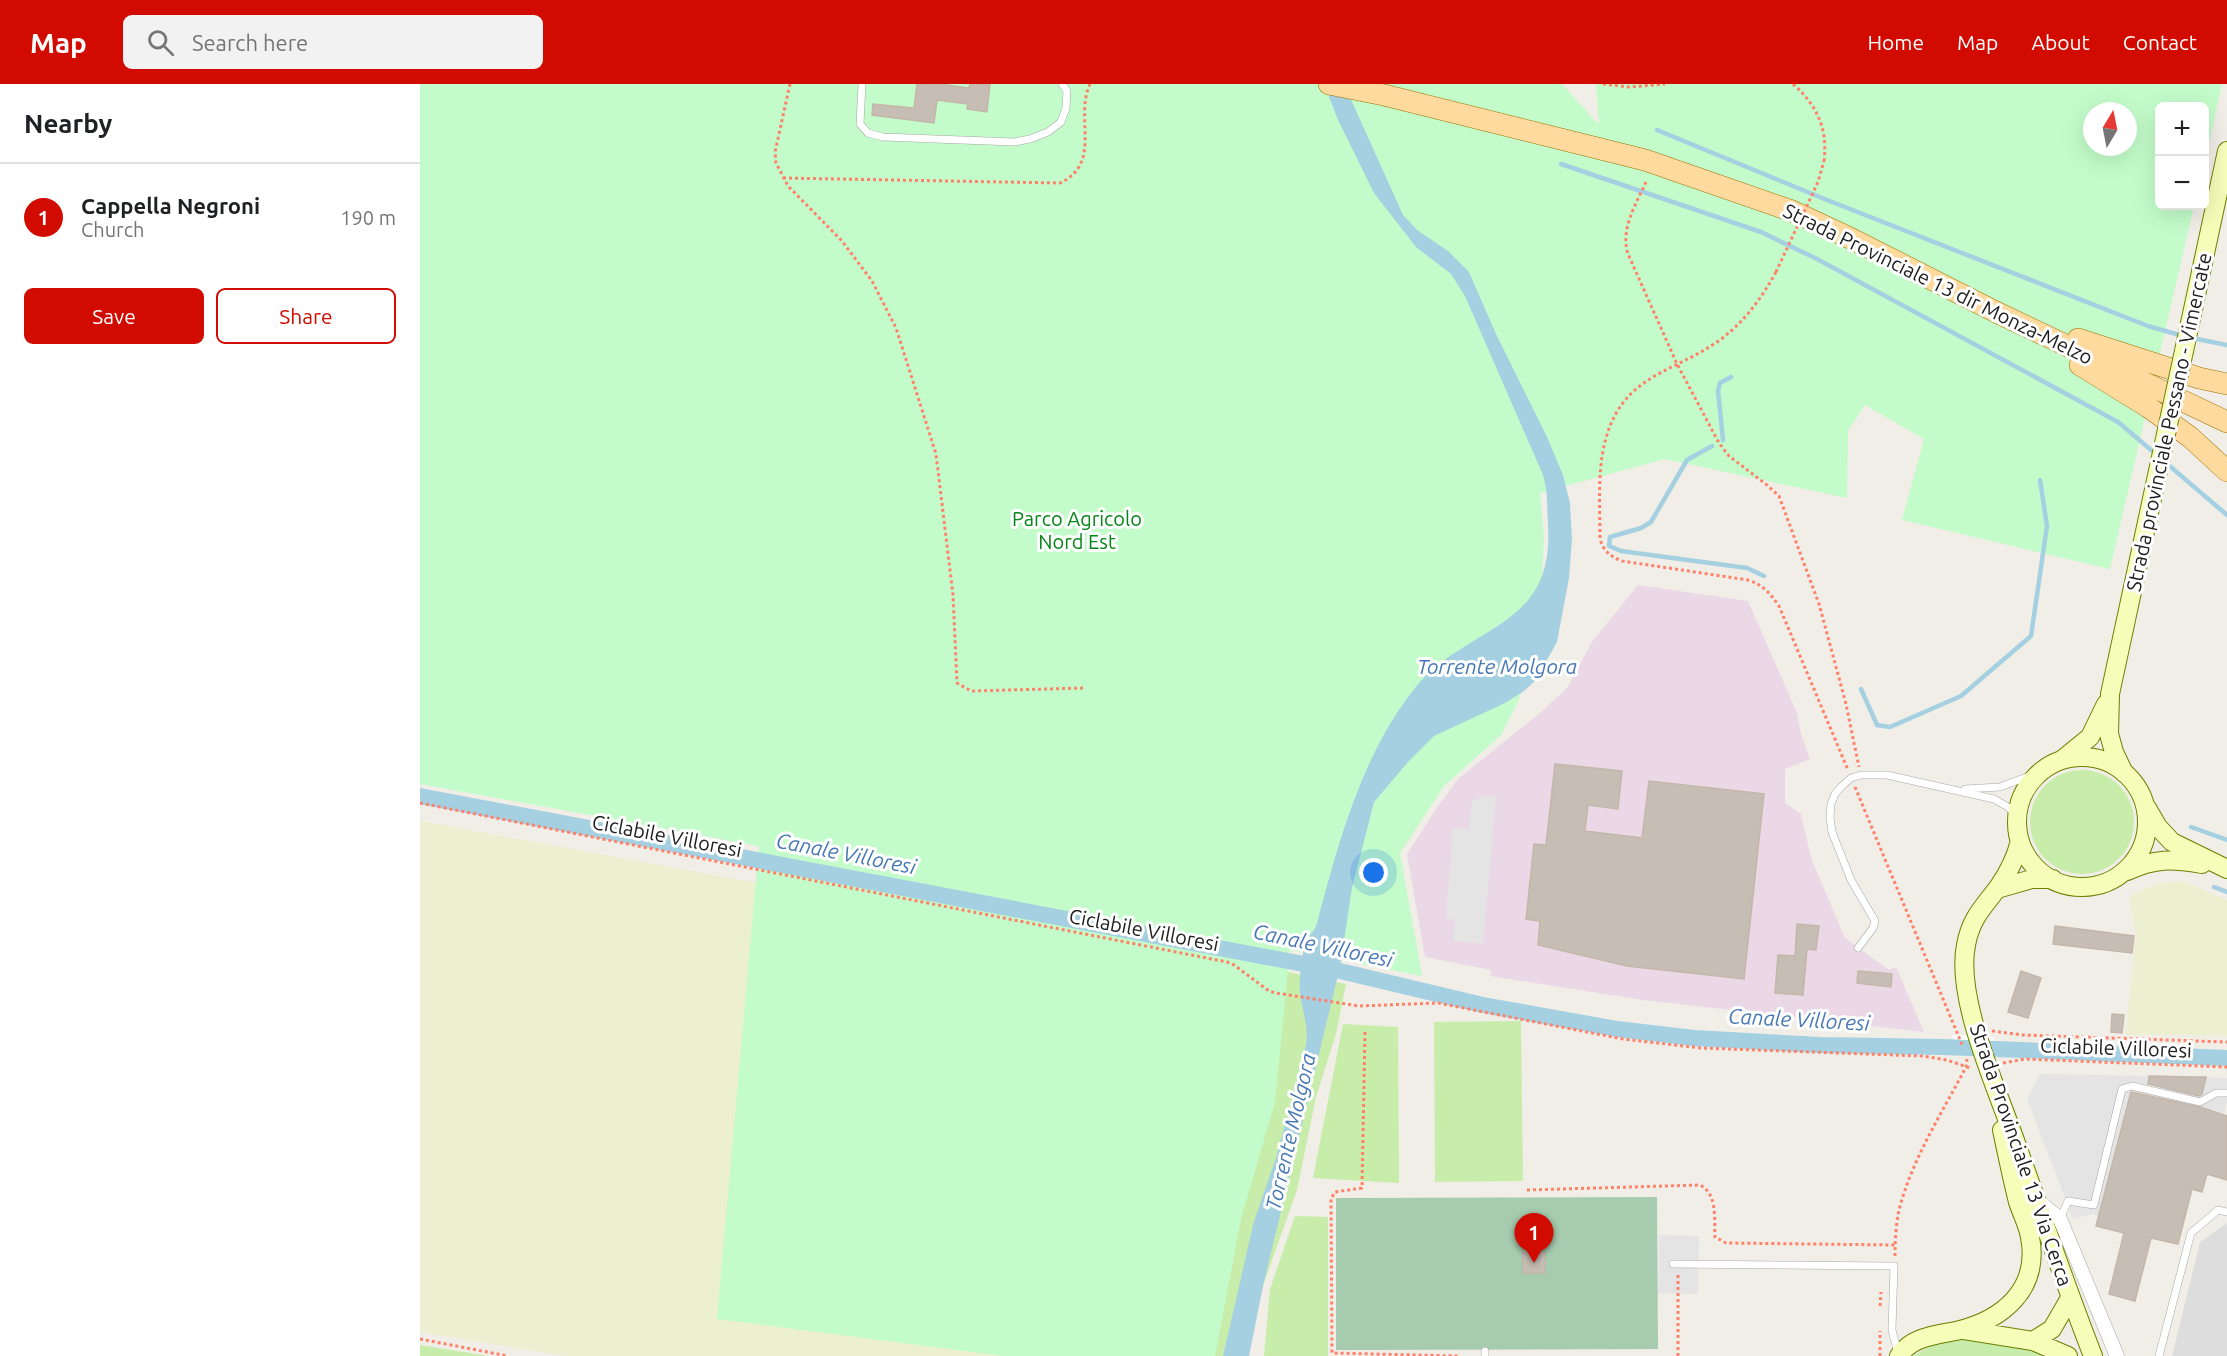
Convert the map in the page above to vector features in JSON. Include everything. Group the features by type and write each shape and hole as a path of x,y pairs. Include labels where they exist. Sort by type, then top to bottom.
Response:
{"main road":[{"name":"Strada Provinciale 13 dir Monza-Melzo","path":"1329,84 1384,95 1606,149 1696,177 1792,212 1850,238 1996,312 2227,422"},
{"path":"1996,312 2199,378 2227,384"},
{"path":"1996,312 2148,407 2190,437 2227,471"}],"street":[{"name":"Strada provinciale Pessano - Vimercate","path":"2110,694 2227,151"},
{"path":"2110,694 2090,737 2060,762 2043,771 2026,789 2020,802 2018,817 2020,841 2032,862 2053,879 2068,885 2088,886 2102,883 2156,860 2173,860 2224,868"},
{"path":"2110,694 2109,734 2124,773"},
{"path":"2060,762 2079,758 2093,759 2112,765 2134,784 2158,827 2169,839 2224,868"},
{"path":"2120,875 2134,861 2144,839 2147,820 2143,801"},
{"name":"Strada Provinciale 13 Via Cerca","path":"2020,841 2013,862 1997,889 1977,915 1968,936 1965,952 1966,982 1978,1035 1994,1087 2093,1356"},
{"path":"1997,889 2032,879 2053,879"},
{"path":"1899,1356 1903,1350 1918,1340 1962,1329 1996,1316 2012,1303 2026,1282 2030,1266 2030,1235 2019,1204 1994,1087"},
{"path":"2036,1200 2060,1219 2117,1356"},
{"path":"2033,1341 2052,1329 2070,1298"},
{"path":"1962,1329 2033,1341 2068,1356"}],"lane":[{"path":"862,84 860,124 868,133 883,137 1014,142 1048,132 1061,122 1066,108 1067,91 1062,84"},
{"path":"1953,789 2000,787 2043,771"},
{"path":"1858,948 1873,928 1875,921 1851,880 1836,847 1830,817 1835,794 1851,778 1861,775 1887,775 1953,789 1994,799 2008,807 2018,817"},
{"path":"2060,1219 2068,1201 2094,1205 2122,1089 2132,1086 2200,1102 2216,1093 2227,1093"},
{"path":"2159,1356 2191,1233 2218,1210 2227,1212"},
{"path":"1676,1264 1894,1266 1892,1330 1899,1356"}],"path":[{"path":"790,84 775,152 776,164 796,196 842,241 872,280 896,328 936,454 952,595 957,683 971,691 1085,688"},
{"path":"783,178 1060,183 1075,172 1084,158 1084,113 1090,84"},
{"path":"1604,84 1629,87 1665,84"},
{"path":"1793,84 1806,95 1817,112 1824,130 1824,161 1818,182 1776,272 1754,307 1735,328 1718,342 1643,382 1616,414 1607,435 1602,457 1600,538 1603,548 1609,555 1622,561 1748,580 1761,585 1770,592 1779,606 1958,1035"},
{"path":"1646,182 1626,230 1627,250 1677,363 1719,443 1729,456 1779,496 1819,604 1846,704 1861,775"},
{"name":"Ciclabile Villoresi","path":"420,803 1227,962 1269,991 1276,993 1359,1006 1438,1003 1623,1038 1673,1045 1922,1056 1947,1060 1966,1067"},
{"path":"1978,1035 1990,1031 2023,1035 2227,1042"},
{"path":"1365,1032 1362,1188 1335,1192 1331,1199 1332,1353 1458,1356"},
{"path":"1894,1266 1899,1212 1912,1175 1966,1067 1966,1056"},
{"name":"Ciclabile Villoresi","path":"2005,1062 2025,1059 2227,1067"},
{"path":"1527,1190 1700,1185 1708,1189 1713,1199 1715,1237 1726,1244 1895,1245"},
{"path":"1676,1264 1678,1356"},
{"path":"420,1339 508,1356"}],"shaded area":[{"path":"1638,585 1748,601 1797,713 1801,734 1810,759 1785,769 1785,803 1801,814 1811,858 1845,938 1889,970 1896,967 1924,1032 1643,1000 1490,976 1491,970 1425,957 1407,854 1458,779 1540,713 1567,688 1592,642"},
{"path":"1496,795 1483,944 1453,941 1455,920 1446,919 1453,828 1469,829 1472,800"},
{"path":"2040,1074 2149,1076 2148,1087 2184,1089 2203,1088 2206,1077 2227,1078 2227,1101 2223,1115 2131,1091 2099,1216 2093,1214 2073,1219 2027,1099"},
{"path":"2227,1223 2227,1356 2172,1356 2200,1242"},
{"path":"1659,1235 1699,1236 1698,1294 1658,1293"}],"green space":[{"name":"Parco Agricolo Nord Est","path":"420,84 1562,84 1599,125 1596,84 2222,84 2209,143 2209,102 2155,102 2155,210 2193,210 2110,569 1902,520 1924,439 1865,405 1848,431 1847,498 1665,459 1540,493 1544,537 1541,597 1524,685 1517,704 1501,735 1444,786 1400,853 1422,976 1290,950 1275,1102 1241,1219 1215,1356 1003,1356 717,1319 759,846 420,784"},
{"path":"2082,770 2102,774 2119,785 2130,802 2134,822 2130,842 2119,859 2102,870 2082,874 2062,870 2045,859 2034,842 2030,822 2034,802 2045,785 2062,774"},
{"path":"420,821 1221,968 1185,1356 566,1356 420,1332"},
{"path":"2185,882 2227,900 2227,1036 2126,1034 2136,935 2129,896 2156,884"},
{"path":"1283,971 1346,984 1336,1034 1316,1097 1297,1190 1248,1328 1243,1356 1178,1356"},
{"path":"1521,1021 1523,1181 1435,1182 1434,1022"},
{"path":"1343,1024 1398,1027 1399,1183 1313,1178"},
{"path":"1657,1197 1658,1349 1336,1350 1336,1198"},
{"path":"1295,1216 1328,1217 1328,1356 1264,1356 1270,1289"},
{"path":"1964,1338 2013,1344 2054,1356 1913,1356 1934,1344"},
{"path":"420,1345 489,1356 420,1356"}],"water":[{"name":"Torrente Molgora","path":"1324,84 1344,84 1403,215 1417,230 1448,251 1469,272 1563,475 1570,503 1572,539 1569,578 1557,642 1535,681 1505,703 1434,736 1374,802 1352,888 1340,967 1263,1286 1249,1356 1223,1356 1254,1221 1276,1158 1306,1045 1307,1036 1300,995 1303,952 1317,923 1339,843 1358,790 1381,740 1415,688 1439,664 1518,611 1531,596 1541,578 1547,554 1547,500 1543,475 1465,296 1451,274 1416,247 1374,193 1338,120"}],"pier":[{"path":"1952,1035 1993,1037 2000,1056 1961,1056"}],"building":[{"path":"917,84 969,88 970,84 990,84 987,112 967,109 968,104 937,100 934,123 872,115 873,104 914,108"},
{"path":"1555,764 1622,771 1618,809 1588,805 1585,831 1642,838 1649,781 1764,794 1744,979 1627,966 1538,945 1540,921 1526,919 1534,844 1546,845"},
{"path":"1797,924 1819,926 1816,950 1807,949 1803,995 1775,993 1778,955 1795,956"},
{"path":"2055,926 2134,936 2132,953 2053,944"},
{"path":"1858,971 1892,974 1891,987 1857,983"},
{"path":"2021,971 2041,978 2028,1018 2008,1012"},
{"path":"2112,1014 2124,1015 2122,1033 2111,1032"},
{"path":"2149,1076 2206,1077 2202,1094 2199,1096 2148,1084"},
{"path":"2131,1092 2200,1107 2227,1116 2227,1180 2207,1174 2202,1192 2192,1189 2178,1244 2151,1238 2135,1301 2109,1294 2124,1233 2096,1226"},
{"path":"1523,1252 1545,1252 1545,1273 1523,1273"}],"waterway":[{"path":"1657,130 1827,200 2148,326 2183,336"},
{"path":"1561,164 1761,232 1817,259 2118,422 2157,455"},
{"path":"2192,338 2227,345"},
{"path":"1723,440 1718,391 1720,383 1731,377"},
{"path":"1712,446 1687,460 1651,522 1641,528 1610,537 1609,546 1621,551 1747,568 1764,576"},
{"path":"2165,462 2227,515"},
{"path":"1861,689 1877,725 1890,727 1961,696 2031,636 2047,526 2040,480"},
{"name":"Canale Villoresi","path":"420,796 1340,971 1483,1005 1617,1029 1694,1038 1820,1045 1943,1047 2227,1058"},
{"path":"2191,827 2227,840"},
{"path":"2214,887 2227,892"}],"place":[{"name":"Cappella Negroni","path":"1534,1263"}]}
